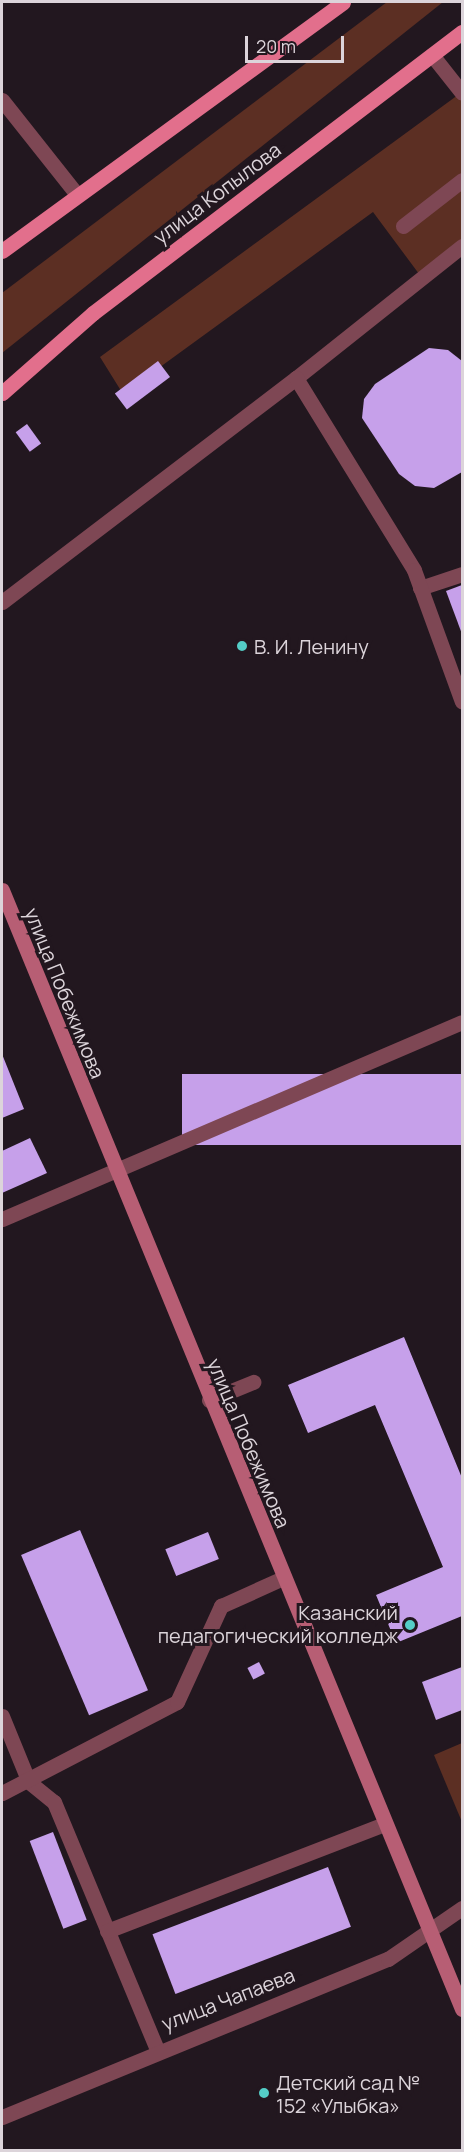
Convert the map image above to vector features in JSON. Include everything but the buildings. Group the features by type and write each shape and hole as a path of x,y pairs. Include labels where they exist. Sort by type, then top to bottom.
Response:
{"main road":[{"path":"2,251 75,192 344,2"},
{"name":"улица Копылова","path":"2,393 93,313 462,32"}],"street":[{"path":"432,55 462,93"},
{"path":"2,100 75,192"},
{"path":"403,226 462,180"},
{"path":"2,602 296,378 462,246"},
{"path":"296,378 420,588 462,702"},
{"path":"420,588 462,574"},
{"name":"улица Побежимова","path":"2,890 115,1175 462,2009"},
{"path":"2,1219 115,1175 462,1022"},
{"path":"209,1400 253,1382"},
{"path":"2,1793 29,1782 177,1702 221,1606 283,1578"},
{"path":"2,1716 29,1782 54,1802 157,2049"},
{"path":"107,1931 385,1824"},
{"name":"улица Чапаева","path":"2,2117 157,2049 388,1959 430,1934 462,1908"}],"shaded area":[{"path":"387,2 443,2 2,353 2,293"},
{"path":"462,92 462,254 425,282 373,212 123,394 100,357"},
{"path":"462,1743 462,1822 434,1755"}],"place":[{"name":"В. И. Ленину","path":"242,646"},
{"name":"Казанский педагогический колледж","path":"410,1625"},
{"name":"Детский сад № 152 «Улыбка»","path":"264,2093"}]}
